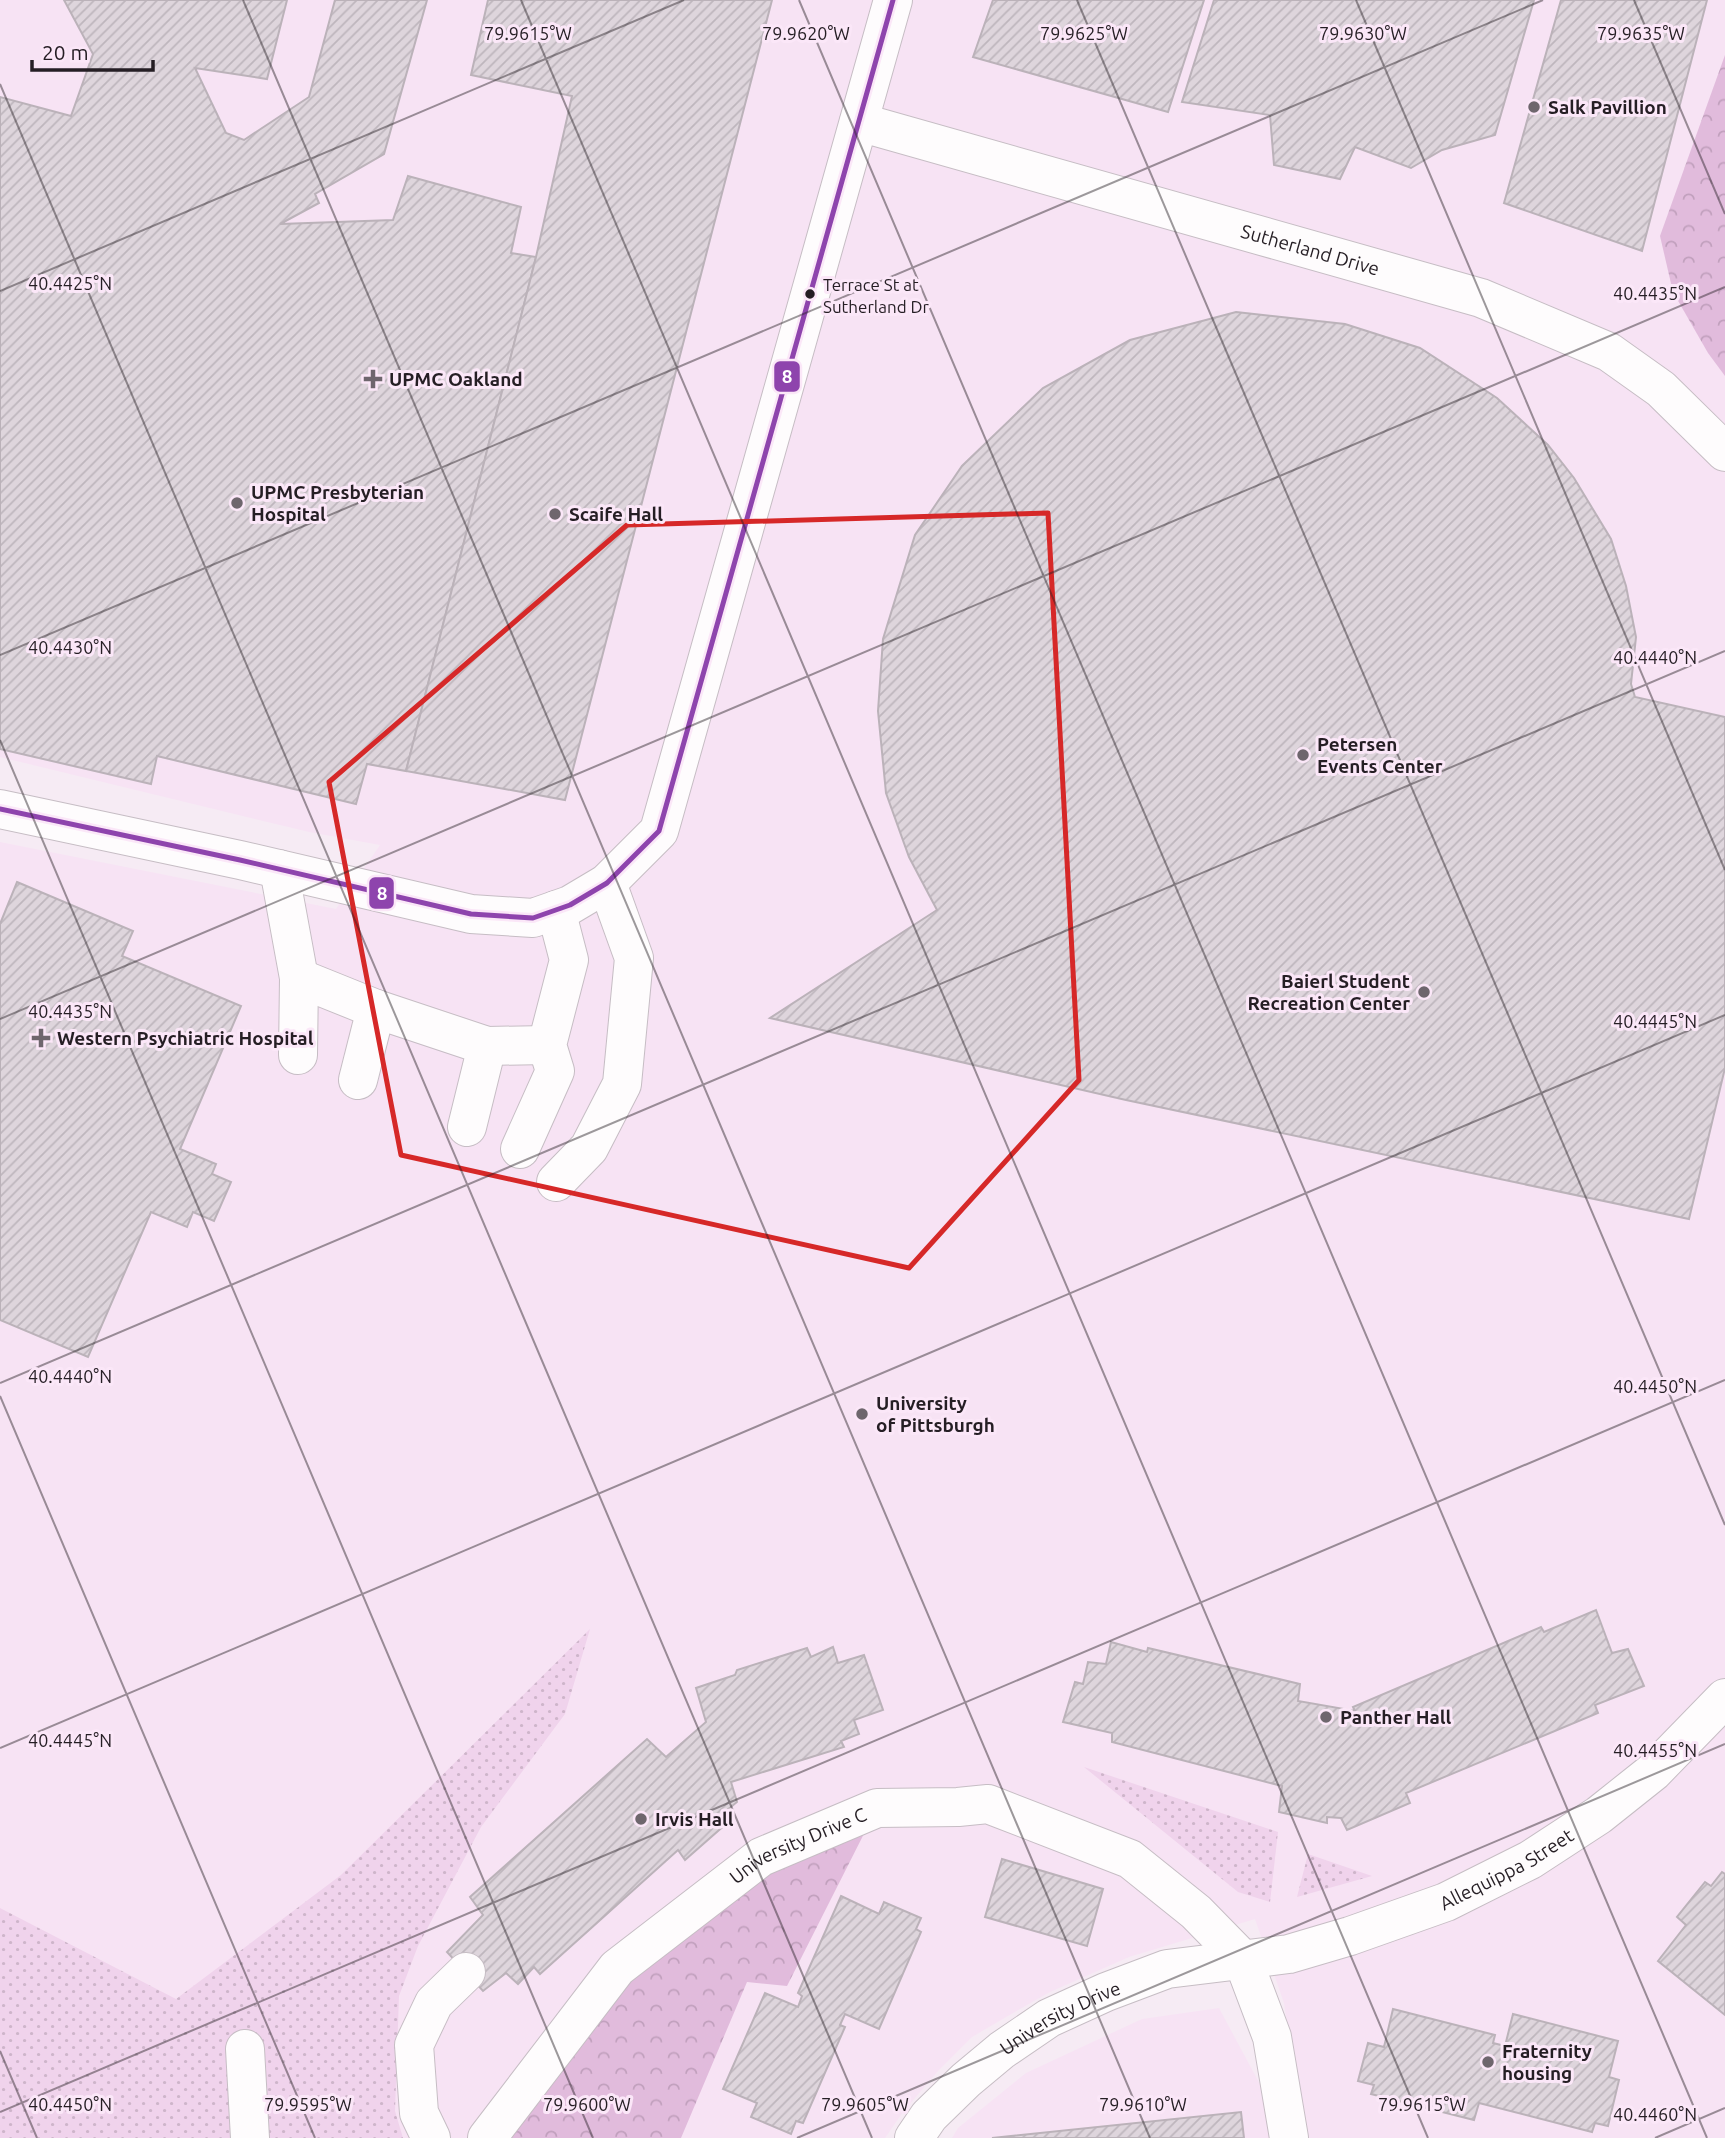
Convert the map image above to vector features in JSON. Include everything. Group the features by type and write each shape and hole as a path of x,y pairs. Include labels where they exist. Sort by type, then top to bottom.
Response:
{"street":[{"path":"0,809 279,869 471,914 533,918 570,905 602,886 659,831 893,0"},
{"name":"Sutherland Drive","path":"859,122 1481,298 1609,352 1661,389 1725,452"},
{"path":"279,869 299,978 299,1055"},
{"path":"556,1182 589,1148 622,1084 634,958 602,886"},
{"path":"520,1150 555,1070 547,1045 569,960 556,910"},
{"path":"299,978 376,1009 487,1046 547,1045"},
{"path":"358,1080 376,1009"},
{"path":"467,1127 487,1046"},
{"name":"Allequippa Street","path":"1243,1960 1289,1954 1350,1936 1446,1902 1530,1860 1599,1815 1653,1772 1724,1702"},
{"name":"University Drive C","path":"486,2138 617,1968 761,1857 877,1808 988,1804 1130,1859 1196,1912 1243,1960 1272,2038 1289,2138"},
{"name":"University Drive","path":"914,2138 929,2116 966,2080 1002,2050 1049,2018 1167,1969 1243,1960"},
{"path":"431,2138 419,2113 414,2045 434,2003 466,1972"},
{"path":"245,2049 250,2138"}],"highlighted area":[{"path":"1048,513 1079,1080 909,1268 401,1155 329,782 627,525"}],"shaded area":[{"name":"University of Pittsburgh","path":"0,0 1725,0 1725,2138 1304,2138 1284,2003 1255,1919 1129,1957 1050,1992 972,2037 938,2071 885,2138 0,2138 0,842 336,909 380,845 309,832 0,757"},
{"path":"590,1629 565,1714 481,1827 418,1946 399,1996 395,2111 403,2138 0,2138 0,1908 176,1999 341,1875"},
{"path":"1084,1767 1278,1832 1270,1902 1238,1892"},
{"path":"1308,1854 1372,1876 1297,1897"},
{"path":"1219,2008 1263,2090 1269,2138 952,2138 958,2128 1026,2073 1142,2019"}],"green space":[{"path":"1725,55 1725,376 1708,353 1673,292 1660,236"},
{"path":"877,1808 787,1986 747,1982 681,2138 487,2138 617,1968"}],"building":[{"name":"UPMC Presbyterian Hospital","path":"64,0 287,0 267,79 195,68 226,133 244,140 309,97 335,0 427,0 384,154 315,194 319,203 280,224 393,220 408,176 521,207 511,253 536,257 406,771 367,764 356,804 157,756 151,784 0,749 0,97 71,116 93,54"},
{"name":"Scaife Hall","path":"488,0 772,0 565,800 406,771 536,257 572,96 471,75"},
{"path":"993,0 1204,0 1168,112 973,57"},
{"path":"1214,0 1534,0 1495,135 1442,150 1411,168 1355,147 1340,179 1274,165 1270,115 1182,102"},
{"path":"1561,0 1707,0 1642,251 1504,203"},
{"name":"Petersen Events Center","path":"1236,312 1345,324 1420,348 1497,398 1548,445 1574,478 1611,539 1626,586 1636,637 1631,684 1635,697 1725,717 1725,1068 1689,1219 1126,1100 770,1018 937,910 909,857 886,793 878,711 883,639 915,535 962,466 1043,388 1130,340"},
{"name":"Western Psychiatric Hospital","path":"17,882 133,931 122,956 241,1006 180,1149 216,1164 212,1174 231,1182 214,1221 193,1212 187,1227 151,1212 88,1357 0,1320 0,924"},
{"name":"Panther Hall","path":"1596,1610 1612,1653 1628,1649 1644,1686 1595,1705 1598,1713 1406,1793 1410,1803 1347,1830 1341,1818 1327,1817 1327,1823 1279,1812 1282,1786 1112,1742 1112,1733 1063,1722 1075,1682 1083,1684 1088,1662 1106,1664 1111,1642 1147,1652 1148,1648 1300,1684 1298,1701 1355,1711 1353,1707 1541,1627 1544,1632"},
{"name":"Irvis Hall","path":"833,1647 838,1663 864,1655 883,1710 854,1720 859,1734 841,1741 844,1747 731,1782 737,1802 721,1815 727,1823 685,1860 678,1850 540,1974 534,1967 518,1984 506,1973 483,1991 447,1952 483,1915 470,1897 647,1739 666,1757 706,1722 696,1688 735,1675 737,1670 807,1648 811,1657"},
{"path":"1002,1859 1103,1889 1087,1946 985,1917"},
{"path":"1722,1872 1725,1874 1725,2015 1658,1961 1686,1925 1677,1917 1705,1882 1711,1886"},
{"path":"841,1896 879,1914 884,1902 921,1918 916,1929 921,1932 879,2029 845,2014 840,2025 845,2027 803,2123 796,2121 791,2134 751,2117 757,2103 723,2089 765,1993 798,2007 802,1996 798,1993"},
{"name":"Fraternity housing","path":"1393,2009 1495,2035 1493,2043 1505,2046 1513,2014 1618,2041 1609,2077 1619,2080 1608,2126 1595,2123 1592,2132 1479,2103 1474,2120 1371,2094 1374,2085 1358,2081 1368,2043 1384,2047"},
{"path":"1241,2112 1244,2138 992,2138"}],"transit line":[{"name":"8","path":"0,809 240,860 471,914 533,918 570,905 607,883 659,831 893,0"}],"place":[{"name":"Salk Pavillion","path":"1534,107"},
{"name":"Terrace St at Sutherland Dr","path":"810,294"},
{"name":"UPMC Oakland","path":"373,379"},
{"name":"UPMC Presbyterian Hospital","path":"237,503"},
{"name":"Scaife Hall","path":"555,514"},
{"name":"Petersen Events Center","path":"1303,755"},
{"name":"Baierl Student Recreation Center","path":"1424,992"},
{"name":"Western Psychiatric Hospital","path":"41,1038"},
{"name":"University of Pittsburgh","path":"862,1414"},
{"name":"Panther Hall","path":"1326,1717"},
{"name":"Irvis Hall","path":"641,1819"},
{"name":"Fraternity housing","path":"1488,2062"}]}
